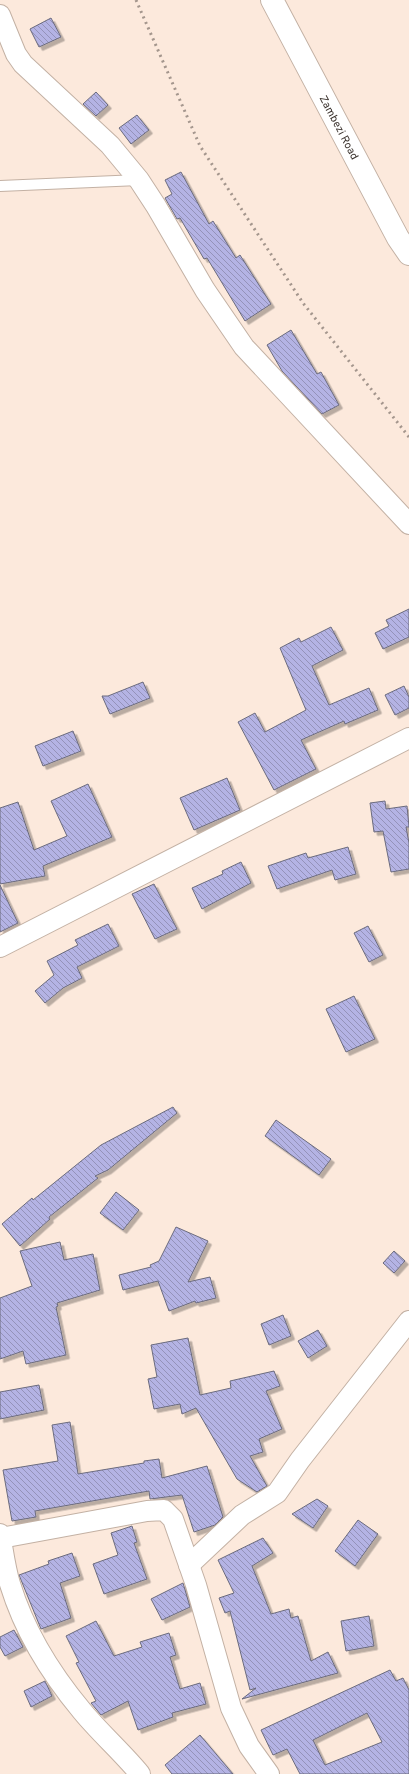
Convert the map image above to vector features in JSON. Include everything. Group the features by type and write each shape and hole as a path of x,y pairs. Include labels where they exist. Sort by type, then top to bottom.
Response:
{"main road":[{"name":"Zambezi Road","path":"272,0 398,238 409,254"}],"street":[{"path":"0,15 16,54 23,64 110,145 139,180 156,206 204,290 244,347 409,524"},
{"path":"0,947 409,738"},
{"path":"189,1565 242,1515 277,1492 300,1460 409,1321"},
{"path":"140,1774 115,1744 83,1712 70,1696 42,1653 29,1630 10,1584 0,1536 147,1511 164,1510 173,1519 189,1565 231,1708 249,1746 269,1774"}],"lane":[{"path":"0,186 139,180"}],"building":[{"path":"51,18 61,37 39,47 30,29"},
{"path":"96,92 108,105 96,116 83,104"},
{"path":"137,115 149,130 131,144 119,128"},
{"path":"181,172 209,224 213,221 236,258 240,255 271,304 245,321 207,258 204,259 180,218 177,219 165,198 172,194 165,180"},
{"path":"291,330 317,374 321,372 339,405 322,414 282,371 267,345"},
{"path":"409,609 409,637 383,649 375,633 389,626 386,620"},
{"path":"331,627 343,650 312,666 329,705 369,688 378,710 345,724 344,721 301,740 316,769 274,790 238,722 255,713 265,732 306,710 280,648 299,638 301,642"},
{"path":"143,682 150,698 110,714 102,696 108,696"},
{"path":"404,686 409,697 409,708 395,715 385,695"},
{"path":"73,731 81,751 43,766 35,746"},
{"path":"227,778 240,810 194,830 180,798"},
{"path":"88,784 112,837 43,866 45,876 0,884 0,808 18,802 34,850 67,836 51,801"},
{"path":"385,801 386,809 407,806 409,827 406,827 409,843 409,869 391,872 383,831 374,832 370,803"},
{"path":"348,847 356,874 335,880 332,870 277,889 268,866 306,853 308,858"},
{"path":"241,862 251,883 202,909 192,888 223,874 222,871"},
{"path":"154,884 177,929 155,939 132,894"},
{"path":"0,885 18,923 0,932"},
{"path":"108,924 119,946 77,967 82,978 63,988 45,1003 35,991 54,975 47,961 78,945 75,940"},
{"path":"368,926 383,955 369,962 354,933"},
{"path":"354,996 375,1039 346,1052 326,1009"},
{"path":"173,1107 177,1113 108,1170 95,1176 98,1178 49,1217 50,1219 20,1246 2,1224 32,1198 33,1200 101,1145"},
{"path":"276,1120 331,1159 319,1175 265,1136"},
{"path":"116,1192 139,1210 123,1230 100,1213"},
{"path":"176,1227 208,1241 188,1282 210,1277 216,1298 196,1303 195,1301 169,1311 158,1281 123,1290 119,1275 151,1267 150,1265 159,1261"},
{"path":"60,1242 64,1260 93,1254 100,1290 57,1303 58,1306 56,1307 66,1355 26,1364 23,1351 0,1359 0,1298 32,1286 20,1251"},
{"path":"394,1251 405,1261 394,1273 383,1263"},
{"path":"283,1315 291,1336 269,1345 261,1324"},
{"path":"318,1330 327,1346 308,1358 298,1341"},
{"path":"188,1338 200,1395 231,1388 230,1381 274,1371 280,1386 266,1391 282,1429 259,1439 263,1452 250,1456 267,1486 257,1492 237,1479 196,1408 182,1414 180,1404 154,1409 148,1379 157,1377 151,1345"},
{"path":"39,1385 44,1410 0,1419 0,1392"},
{"path":"70,1422 78,1474 144,1463 144,1461 159,1459 162,1478 207,1466 223,1517 215,1525 194,1532 182,1495 150,1499 149,1491 35,1511 36,1517 12,1521 3,1470 58,1461 52,1425"},
{"path":"317,1499 328,1506 313,1528 292,1514"},
{"path":"358,1520 378,1534 355,1566 335,1551"},
{"path":"132,1526 137,1542 134,1543 147,1579 104,1594 93,1564 118,1555 111,1533"},
{"path":"263,1538 273,1553 252,1566 271,1614 289,1609 291,1618 298,1616 311,1661 328,1652 338,1673 242,1699 256,1688 250,1690 230,1611 225,1613 219,1598 234,1593 218,1560"},
{"path":"72,1553 80,1576 60,1583 71,1618 41,1629 19,1575 49,1564 48,1561"},
{"path":"183,1583 190,1607 162,1620 151,1599"},
{"path":"369,1616 374,1646 346,1651 341,1621"},
{"path":"96,1621 114,1656 142,1647 140,1642 169,1633 176,1655 170,1657 180,1689 200,1683 206,1704 172,1713 173,1717 138,1730 128,1701 101,1715 91,1703 96,1701 76,1663 79,1662 66,1636"},
{"path":"14,1630 23,1647 5,1656 0,1647 0,1637"},
{"path":"390,1670 396,1681 403,1678 409,1690 409,1774 300,1774 287,1749 273,1755 261,1730","holes":["367,1713 382,1742 325,1765 313,1740"]},
{"path":"45,1681 52,1696 31,1707 24,1691"},
{"path":"200,1735 233,1774 172,1774 165,1765"}],"railway":[{"path":"136,0 200,146 303,303 409,437"}]}
